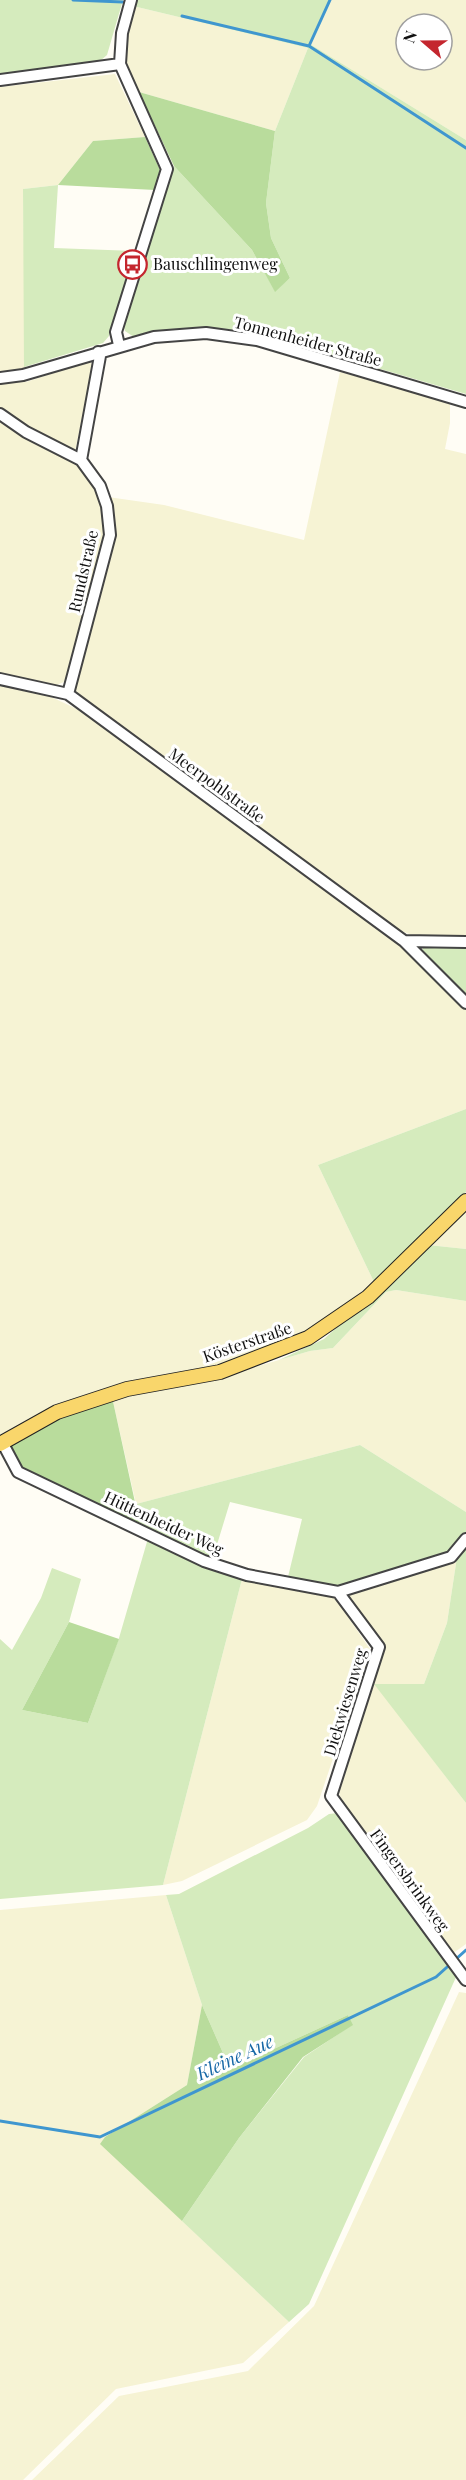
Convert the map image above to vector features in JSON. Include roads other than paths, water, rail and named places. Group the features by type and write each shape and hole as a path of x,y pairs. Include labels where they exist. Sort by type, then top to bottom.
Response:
{"main road":[{"name":"Kösterstraße","path":"1,1443 57,1412 127,1389 220,1372 308,1338 368,1297 466,1201"}],"street":[{"path":"119,345 116,332 167,169 120,64 122,33 131,0"},
{"path":"0,80 120,64"},
{"name":"Tonnenheider Straße","path":"0,378 23,375 119,345 172,335 226,335 257,340 466,402"},
{"path":"81,460 100,356 98,352"},
{"name":"Rundstraße","path":"0,414 26,432 81,460 100,486 107,506 110,535 68,694"},
{"name":"Meerpohlstraße","path":"0,679 68,694 404,940 466,1004"},
{"path":"404,940 466,942"},
{"name":"Hüttenheider Weg","path":"1,1443 18,1472 204,1560 247,1575 338,1592 451,1557 466,1539"},
{"name":"Diekwiesenweg","path":"331,1796 380,1647 338,1592"},
{"name":"Fingersbrinkweg","path":"331,1796 466,1980"}],"waterway":[{"path":"73,0 123,2"},
{"path":"309,46 330,0"},
{"path":"182,16 309,46 466,148"},
{"name":"Kleine Aue","path":"0,2121 100,2137 436,1977 466,1950"}],"place":[{"name":"Bauschlingenweg","path":"132,264"}]}
